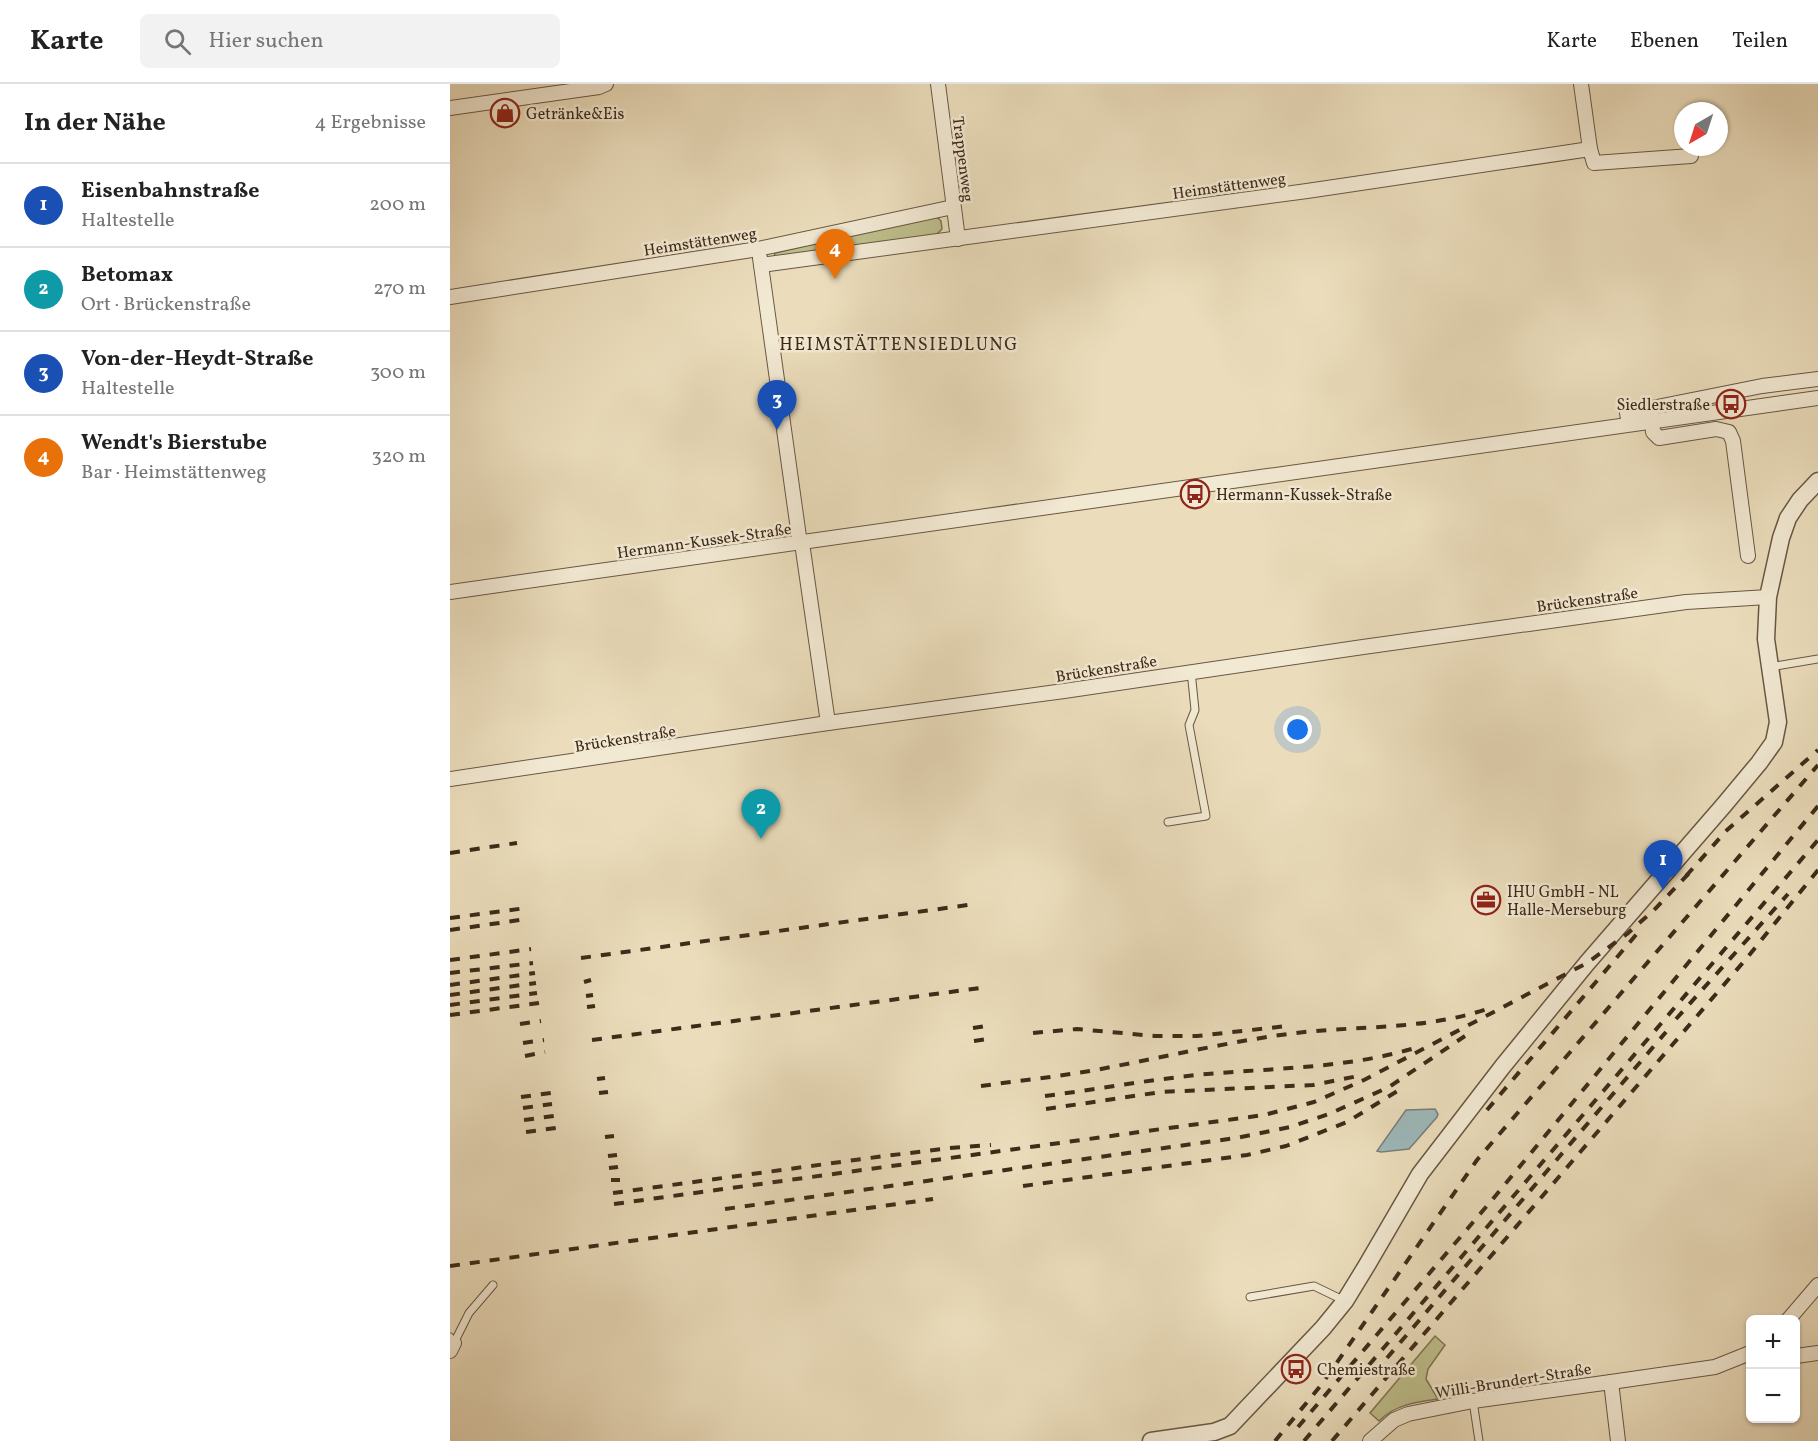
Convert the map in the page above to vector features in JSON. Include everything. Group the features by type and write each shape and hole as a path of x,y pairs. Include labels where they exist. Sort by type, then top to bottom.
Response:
{"street":[{"path":"450,108 606,84"},
{"name":"Trappenweg","path":"938,84 958,239"},
{"path":"1581,84 1594,163 1691,156"},
{"name":"Heimstättenweg","path":"761,265 1295,193 1590,149"},
{"name":"Heimstättenweg","path":"450,297 758,249 953,207"},
{"path":"758,249 828,723"},
{"path":"1629,424 1627,413 1762,386 1818,379"},
{"name":"Hermann-Kussek-Straße","path":"450,592 1818,398"},
{"path":"1652,421 1653,432 1659,438 1716,429 1729,432 1733,441 1748,556"},
{"path":"1151,1441 1201,1438 1223,1429 1238,1419 1323,1328 1345,1301 1420,1174 1461,1120 1621,921 1731,797 1774,742 1778,722 1766,639 1768,597 1781,538 1788,518 1800,500 1818,481"},
{"name":"Brückenstraße","path":"450,780 828,723 1686,602 1768,597"},
{"path":"1792,1315 1818,1285"},
{"path":"1800,1355 1818,1353"},
{"path":"1611,1382 1715,1367 1746,1355"},
{"name":"Willi-Brundert-Straße","path":"1370,1441 1385,1434 1394,1420 1408,1414 1473,1401 1611,1382 1618,1441"}],"lane":[{"path":"1762,386 1763,405"},
{"path":"1770,667 1818,659"},
{"path":"1168,822 1206,816 1189,726 1195,710 1191,671"},
{"path":"452,1344 469,1313 493,1285"},
{"path":"1250,1297 1314,1286 1345,1301"},
{"path":"1473,1401 1479,1441"}],"green space":[{"path":"928,216 941,221 942,229 935,236 774,257 775,253"},
{"path":"1435,1336 1445,1345 1428,1369 1426,1379 1438,1399 1399,1408 1379,1421 1370,1413"}],"water":[{"path":"1435,1109 1437,1117 1409,1149 1377,1151 1406,1110"}],"railway":[{"path":"1686,876 1727,830 1818,750"},
{"path":"1275,1441 1322,1384 1477,1160 1818,765"},
{"path":"1298,1427 1492,1200 1818,806"},
{"path":"1304,1441 1818,840"},
{"path":"450,853 517,843"},
{"path":"614,1204 1264,1115 1314,1102 1364,1080 1587,963 1627,934 1654,910 1692,870"},
{"path":"1332,1441 1746,959 1818,870"},
{"path":"1676,1019 1788,894"},
{"path":"581,958 968,905"},
{"path":"450,918 526,908"},
{"path":"450,930 527,919"},
{"path":"1487,1110 1641,929"},
{"path":"450,960 531,949"},
{"path":"450,973 533,963"},
{"path":"450,985 535,973"},
{"path":"584,982 591,980"},
{"path":"450,995 536,983"},
{"path":"592,1040 980,988"},
{"path":"450,1005 537,993"},
{"path":"586,996 593,995"},
{"path":"450,1015 539,1003"},
{"path":"587,1007 595,1006"},
{"path":"981,1086 1090,1071 1263,1038 1313,1031 1438,1021 1487,1009"},
{"path":"520,1024 541,1021"},
{"path":"973,1028 986,1026"},
{"path":"1033,1033 1077,1029 1155,1036 1197,1036 1287,1026"},
{"path":"1387,1358 1666,1032"},
{"path":"725,1209 1236,1138 1290,1127 1329,1114 1389,1087 1465,1036"},
{"path":"974,1041 988,1039"},
{"path":"523,1043 544,1040"},
{"path":"1045,1096 1187,1076 1364,1060 1415,1048"},
{"path":"525,1056 545,1052"},
{"path":"1046,1109 1161,1092 1313,1085 1358,1076"},
{"path":"597,1079 605,1078"},
{"path":"1023,1186 1247,1155 1286,1146 1347,1122 1404,1087"},
{"path":"599,1093 608,1092"},
{"path":"521,1097 551,1093"},
{"path":"523,1108 552,1104"},
{"path":"524,1120 554,1116"},
{"path":"526,1132 556,1128"},
{"path":"605,1137 614,1136"},
{"path":"613,1193 877,1157 991,1145"},
{"path":"608,1156 617,1155"},
{"path":"609,1168 618,1167"},
{"path":"611,1180 620,1180"},
{"path":"450,1266 933,1199"}],"place":[{"name":"Getränke&Eis","path":"505,113"},
{"name":"Wendt's Bierstube","path":"835,279"},
{"name":"Siedlerstraße","path":"1731,404"},
{"name":"Von-der-Heydt-Straße","path":"777,430"},
{"name":"Hermann-Kussek-Straße","path":"1195,494"},
{"name":"Betomax","path":"761,839"},
{"name":"Eisenbahnstraße","path":"1663,890"},
{"name":"IHU GmbH - NL Halle-Merseburg","path":"1486,900"},
{"name":"Chemiestraße","path":"1296,1369"}],"district":[{"name":"HEIMSTÄTTENSIEDLUNG","path":"899,344"}]}
